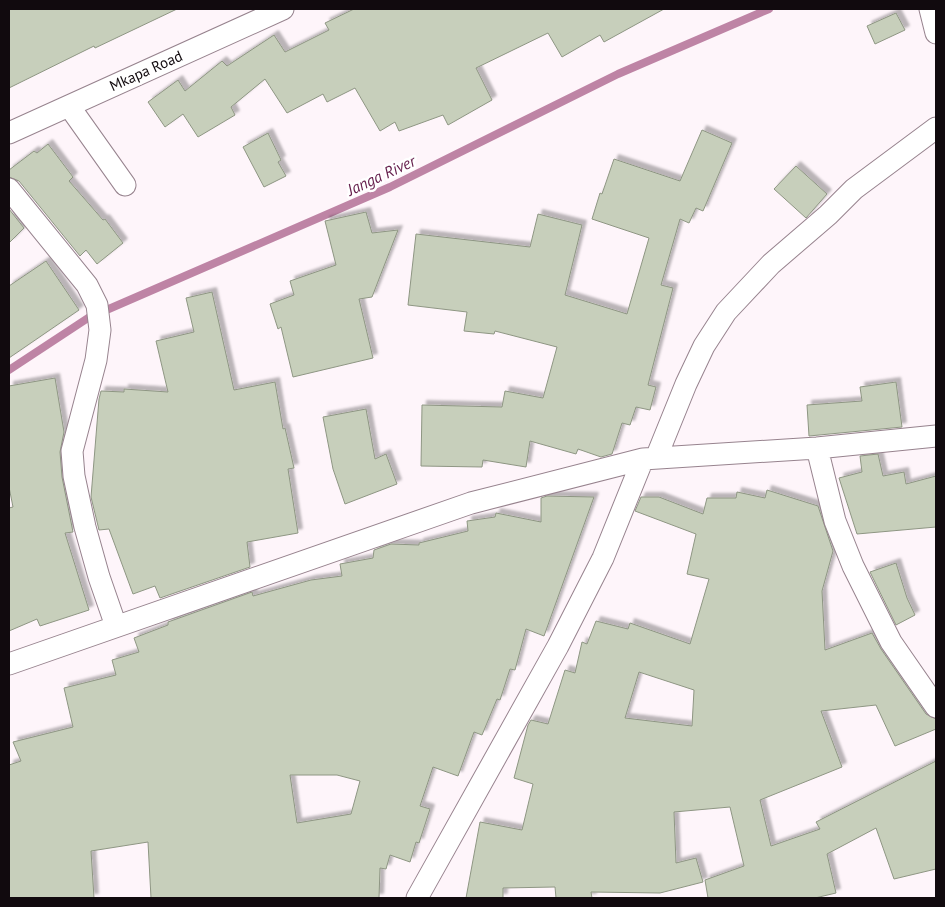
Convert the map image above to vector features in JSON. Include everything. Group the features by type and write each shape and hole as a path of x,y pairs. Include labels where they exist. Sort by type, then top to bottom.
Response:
{"street":[{"name":"Mkapa Road","path":"9,133 283,9"},
{"path":"930,9 936,33"},
{"path":"69,106 125,185"},
{"path":"417,898 558,646 603,558 704,346 726,312 771,264 854,189 936,128"},
{"path":"9,189 86,285 97,305 100,330 96,360 72,451 74,476 85,527 98,576 116,626"},
{"path":"9,664 471,503 650,458 816,448 936,436"},
{"path":"816,448 835,521 854,566 891,642 936,707"}],"building":[{"path":"9,9 177,9 95,48 94,46 9,88"},
{"path":"354,9 664,9 604,42 600,35 562,57 548,33 476,68 492,100 448,125 443,115 399,131 395,122 380,131 355,88 327,102 323,94 287,113 265,79 231,107 235,115 198,137 183,114 165,127 148,102 178,80 185,91 222,61 227,66 274,35 285,52 329,30 325,23"},
{"path":"896,13 905,30 875,44 867,26"},
{"path":"702,130 732,143 703,211 696,208 689,223 680,219 661,285 673,288 648,385 656,387 650,410 636,407 630,425 622,423 612,454 601,457 578,449 576,454 530,441 526,467 483,460 482,467 421,466 422,405 502,407 505,391 543,398 557,347 495,331 494,334 464,331 467,312 408,305 416,234 530,247 538,214 582,225 565,295 627,314 649,238 592,219 600,193 602,194 614,159 680,181"},
{"path":"268,133 281,160 278,162 286,176 264,187 243,147"},
{"path":"48,144 73,177 69,181 103,220 105,219 123,243 97,264 86,250 80,256 19,181 9,177 9,170 34,151 37,153"},
{"path":"796,166 827,194 806,218 774,189"},
{"path":"9,209 24,228 9,243"},
{"path":"366,212 372,233 398,230 372,297 359,299 373,358 293,377 281,327 278,329 270,304 294,295 290,281 336,265 325,221"},
{"path":"46,261 79,310 9,358 9,286"},
{"path":"212,292 234,390 275,382 283,429 285,428 294,468 288,469 298,533 247,542 250,567 160,598 155,586 133,594 109,529 99,530 91,497 101,391 124,392 124,389 168,392 156,341 194,332 186,298"},
{"path":"55,378 64,432 60,452 62,477 73,532 65,533 89,610 40,626 37,619 9,631 9,508 13,507 9,487 9,386"},
{"path":"896,382 902,427 809,436 807,405 862,401 860,387"},
{"path":"366,409 375,459 386,454 397,484 345,504 333,469 323,417"},
{"path":"878,454 883,476 904,472 906,484 936,476 936,527 857,534 839,478 862,472 860,456"},
{"path":"767,490 818,506 833,551 822,591 825,650 872,633 926,714 936,719 936,729 895,746 876,705 821,711 842,767 760,800 771,846 820,829 816,822 936,761 936,869 894,879 876,828 827,854 836,893 815,898 708,898 705,880 744,866 730,807 674,812 676,863 696,858 703,882 660,893 591,892 592,898 556,898 555,887 503,888 503,898 466,898 480,822 522,830 533,784 514,778 528,725 531,720 548,724 565,670 575,673 582,642 587,644 596,621 628,629 630,623 690,644 709,579 687,574 696,534 635,511 641,497 659,497 703,514 707,498 736,498 737,492 765,498","holes":["639,672 694,690 692,726 625,718"]},
{"path":"547,496 594,497 544,636 526,629 515,670 510,669 500,700 497,699 482,735 474,732 458,776 433,767 420,806 430,809 419,843 416,842 410,862 390,855 386,869 380,868 379,898 151,898 148,842 91,851 94,898 9,898 9,765 21,761 13,742 73,727 64,688 116,675 112,660 139,652 134,638 168,625 168,622 252,592 253,596 311,580 342,576 340,564 373,558 374,550 391,544 419,545 419,543 468,531 467,521 495,517 496,513 541,522 541,498","holes":["290,775 337,775 360,781 351,814 297,823"]},
{"path":"896,563 907,598 915,615 896,625 870,572"}],"waterway":[{"name":"Janga River","path":"9,370 88,318 390,187 618,74 769,9"}]}
